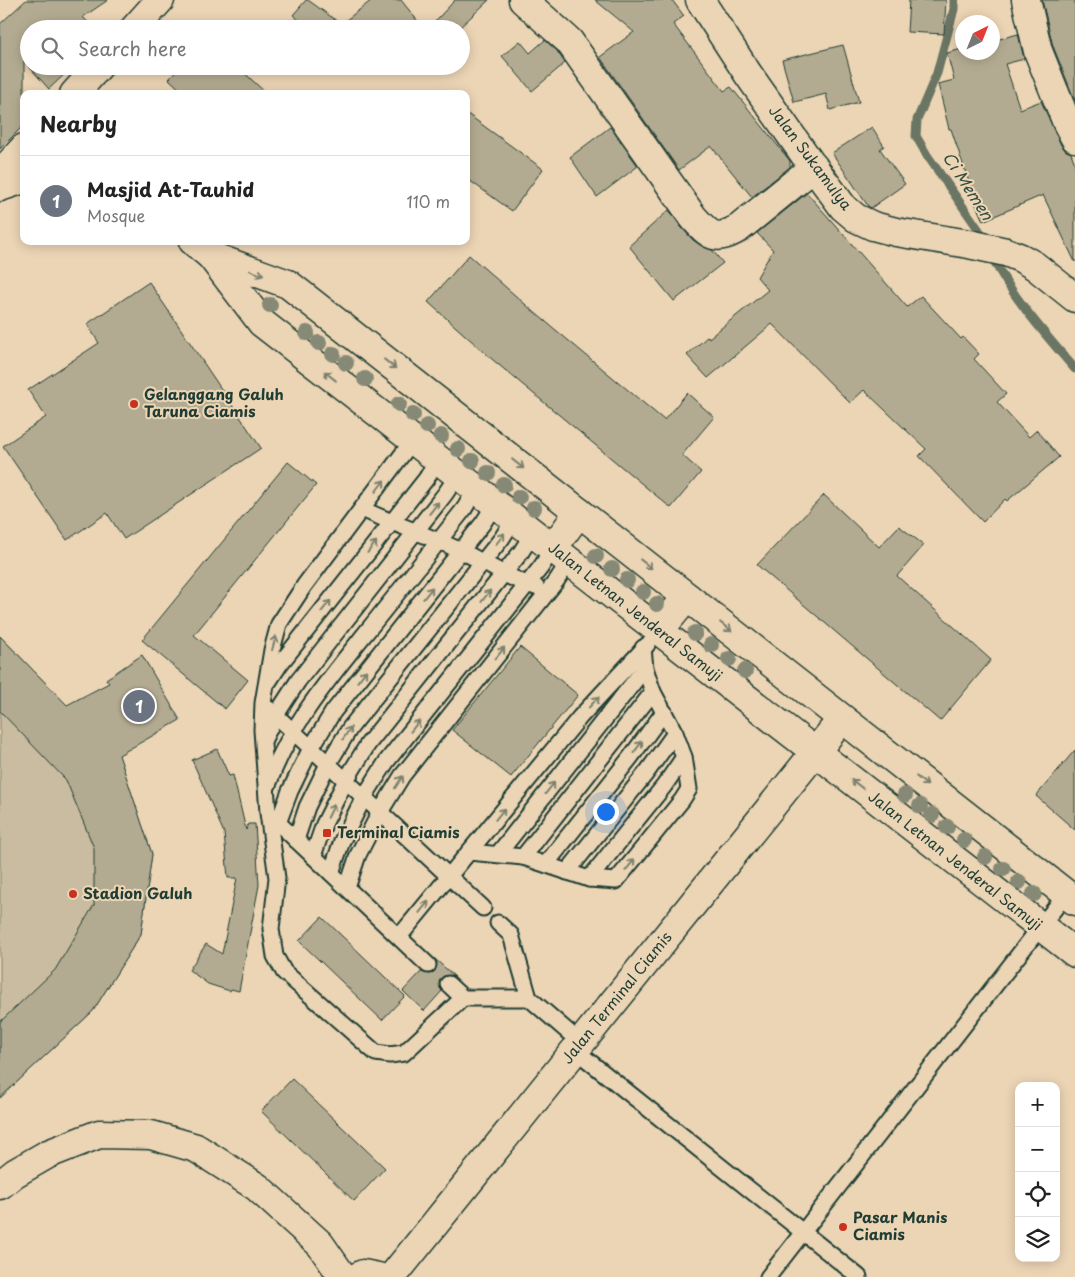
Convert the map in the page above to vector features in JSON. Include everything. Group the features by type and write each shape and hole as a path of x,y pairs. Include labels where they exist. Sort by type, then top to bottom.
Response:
{"street":[{"path":"142,20 160,0"},
{"path":"523,0 569,41 692,217 703,229 713,236 726,236 740,228 814,167"},
{"name":"Jalan Sukamulya","path":"700,0 748,74 814,167 844,207 856,218 873,226 896,232 1006,252 1035,266 1075,297"},
{"path":"1026,0 1038,51 1067,124 1075,138"},
{"path":"78,90 91,75"},
{"path":"104,90 107,75"},
{"path":"0,174 20,152"},
{"path":"0,187 20,180"},
{"name":"Jalan Letnan Jenderal Samuji","path":"202,248 262,323 504,511 651,640 816,752 1075,954"},
{"name":"Jalan Letnan Jenderal Samuji","path":"202,248 288,284 1071,897"},
{"path":"504,511 579,512"},
{"path":"651,640 687,597"},
{"name":"Jalan Terminal Ciamis","path":"392,1277 842,719"},
{"path":"0,1185 48,1154 99,1134 151,1134 196,1148 257,1187 320,1244 344,1277"},
{"path":"357,1277 363,1274 378,1277"}],"lane":[{"path":"413,440 304,586 279,624 272,650 263,703 263,741 266,791 273,818 277,878 271,929 275,956 284,972 376,1053 390,1055 404,1053 463,998 529,998"},
{"path":"266,687 280,664 426,479 504,511 541,567 387,761 364,797 342,841 331,873"},
{"path":"263,741 276,715 298,681 445,494 504,511 549,591"},
{"path":"362,509 391,523 461,551 527,585 549,591"},
{"path":"266,791 272,774 315,696 464,509 504,511"},
{"path":"273,818 333,712 483,523 504,511"},
{"path":"296,840 307,807 328,764 350,728 482,562 504,511"},
{"path":"313,856 324,824 346,780 368,744 521,552 504,511"},
{"path":"347,888 358,856 380,812 402,776 549,591"},
{"path":"498,854 645,668 651,640"},
{"path":"399,937 580,717 651,640"},
{"path":"469,852 523,857 589,879 616,882 682,800 689,788 684,757 675,733 653,692 645,668"},
{"path":"523,857 653,692"},
{"path":"263,703 483,908"},
{"path":"546,864 664,712"},
{"path":"567,872 647,772 675,733"},
{"path":"589,879 664,786 684,757"},
{"path":"273,818 428,965"},
{"path":"768,1277 1041,927 1071,897"},
{"path":"498,923 511,934 529,998 578,1047 859,1277"},
{"path":"448,984 463,998"}],"shaded area":[{"name":"Stadion Galuh","path":"0,636 120,760 152,854 141,934 93,1011 0,1098"}],"building":[{"path":"26,0 108,0 83,17 86,20 20,20 20,75 24,75 24,90 20,90 20,129 0,149 0,24"},
{"path":"308,0 336,20 299,20 293,15"},
{"path":"372,0 401,0 417,20 346,20"},
{"path":"455,0 489,0 468,20 436,20"},
{"path":"595,0 672,0 684,16 673,24 724,91 731,87 790,161 790,167 752,197 711,146 679,170 600,57 634,32"},
{"path":"909,0 946,0 944,34 907,32"},
{"path":"1042,0 1075,0 1075,101 1053,46"},
{"path":"1018,34 1024,59 1005,64 1020,109 1041,101 1061,145 1066,151 1071,153 1075,164 1075,262 1043,195 983,221 969,189 971,188 951,129 949,129 938,84 954,80 947,53 955,51 955,60 1000,60 1000,39"},
{"path":"545,40 557,51 565,63 532,91 502,56 520,41 530,53"},
{"path":"843,45 859,102 830,110 826,94 794,102 782,60"},
{"path":"36,75 64,75 49,89"},
{"path":"173,75 247,75 263,90 181,90 169,79"},
{"path":"470,116 543,169 512,211 470,181"},
{"path":"610,127 638,166 597,197 570,157"},
{"path":"872,127 884,146 880,149 905,184 871,208 832,153"},
{"path":"807,193 907,307 921,296 961,339 963,337 979,354 974,359 1006,394 997,402 1029,437 1037,430 1059,457 1007,501 1005,499 983,522 919,456 926,449 864,390 850,403 772,324 708,378 687,355 708,336 709,338 768,290 757,277 773,250 757,233"},
{"path":"669,210 693,240 712,250 723,263 674,301 629,246"},
{"path":"469,255 664,420 687,393 714,417 682,455 701,472 671,508 493,360 428,302"},
{"name":"Gelanggang Galuh Taruna Ciamis","path":"149,282 261,448 124,539 107,513 67,540 3,446 46,417 28,390 99,343 87,324"},
{"path":"288,462 316,485 194,635 248,680 225,709 142,640"},
{"path":"824,495 879,547 899,526 924,545 897,576 991,660 940,721 757,565"},
{"path":"0,636 67,705 109,683 106,679 142,655 180,720 119,755 152,854 141,934 93,1011 0,1098 0,1022 55,970 94,905 94,848 66,780 0,711"},
{"path":"520,647 578,695 511,777 452,730"},
{"path":"217,749 229,776 233,775 246,830 248,824 255,824 259,885 239,991 231,989 230,991 208,984 189,970 206,944 222,954 237,878 228,878 224,833 192,760"},
{"path":"1075,750 1075,830 1036,796"},
{"path":"322,917 405,996 382,1020 299,941"},
{"path":"434,958 455,977 450,975 442,977 439,982 442,991 424,1011 403,991 421,972 430,974 435,971 437,963"},
{"path":"292,1079 385,1168 354,1201 261,1111"}],"waterway":[{"name":"Ci Memen","path":"954,0 954,9 937,73 917,120 916,136 979,230 985,243"},
{"name":"Ci Memen","path":"991,255 1019,300 1075,369"}],"place":[{"name":"Gelanggang Galuh Taruna Ciamis","path":"134,404"},
{"name":"Masjid At-Tauhid","path":"139,706"},
{"name":"Terminal Ciamis","path":"327,833"},
{"name":"Stadion Galuh","path":"73,894"},
{"name":"Pasar Manis Ciamis","path":"843,1227"}]}
